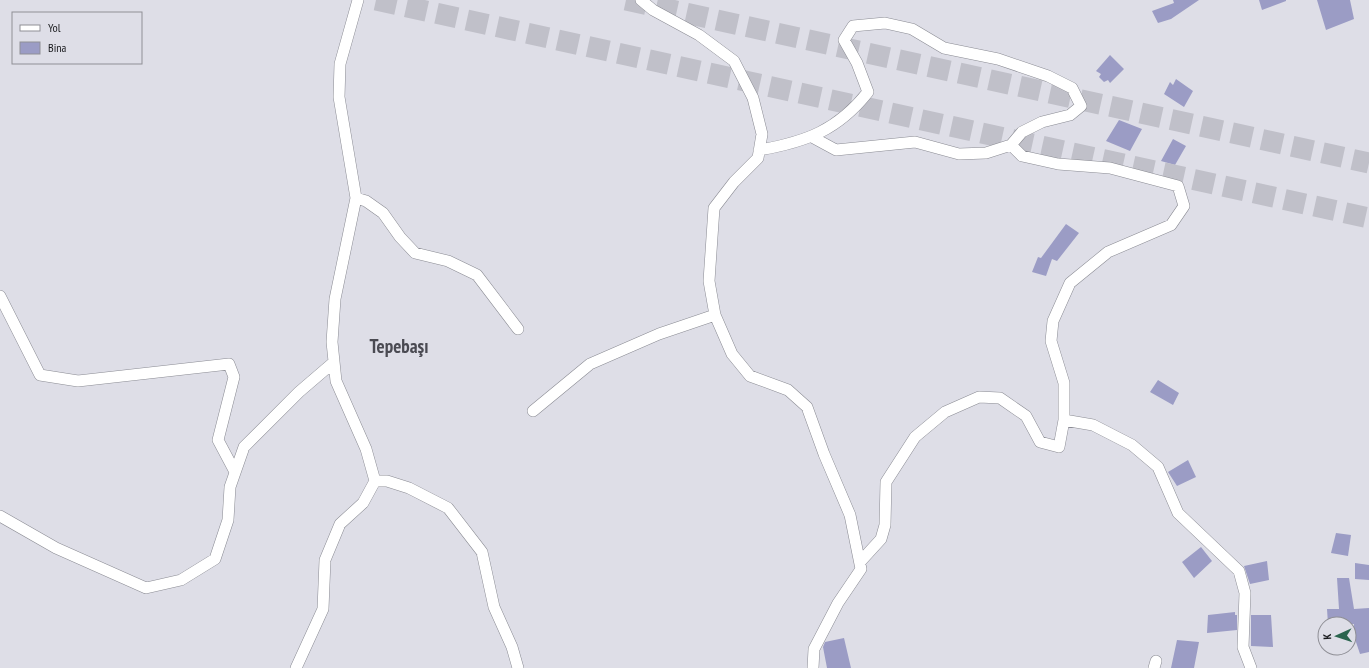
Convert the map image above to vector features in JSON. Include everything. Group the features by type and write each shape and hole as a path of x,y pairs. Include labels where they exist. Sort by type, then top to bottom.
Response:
{"street":[{"path":"296,668 323,609 325,560 340,524 363,503 375,481 366,449 336,381 332,342 335,299 356,198 339,97 340,64 358,0"},
{"path":"641,0 653,10 699,35 734,61 753,98 762,134 760,150 758,158 734,182 714,208 709,281 714,315 732,354 750,376 788,390 807,407 824,454 850,515 861,569 838,603 814,649 813,668"},
{"path":"760,150 792,144 812,137 856,107 868,92 857,63 844,40 853,26 884,23 912,29 944,48 998,59 1048,76 1072,88 1081,106 1070,116 1042,122 1022,132 1011,144 986,154 959,154 915,142 836,150 812,137"},
{"path":"860,562 881,539 885,525 886,482 915,437 944,412 979,397 1000,398 1026,416 1040,442 1059,447 1064,420 1064,383 1051,341 1053,321 1070,283 1108,252 1171,225 1184,206 1178,186 1110,168 1058,164 1022,156 1011,144"},
{"path":"356,198 366,201 383,213 400,237 415,253 448,261 477,275 518,329"},
{"path":"0,296 40,375 78,381 229,364 234,377 218,440 236,472"},
{"path":"533,411 590,364 658,334 714,315"},
{"path":"0,516 56,548 146,588 181,580 214,559 228,520 230,487 244,447 299,392 334,362"},
{"path":"1064,420 1093,425 1132,445 1158,467 1178,512 1239,571 1245,594 1243,647 1251,668"},
{"path":"375,481 387,481 409,488 448,508 482,552 494,607 512,647 518,668"}],"building":[{"path":"1173,0 1199,0 1171,19 1158,23 1152,11 1174,3"},
{"path":"1259,0 1286,0 1286,1 1262,10"},
{"path":"1317,0 1350,0 1354,19 1326,30"},
{"path":"1110,55 1124,69 1110,83 1108,80 1104,82 1099,77 1101,74 1096,71"},
{"path":"1176,79 1193,91 1184,107 1164,94 1170,82 1173,85"},
{"path":"1119,120 1142,129 1130,151 1106,141"},
{"path":"1173,139 1186,146 1175,165 1161,161"},
{"path":"1066,224 1079,233 1057,261 1052,259 1046,276 1032,272 1038,257 1041,258"},
{"path":"1158,380 1179,393 1173,405 1150,392"},
{"path":"1188,460 1196,477 1177,486 1168,472"},
{"path":"1336,533 1351,535 1348,556 1331,553"},
{"path":"1201,547 1212,561 1194,578 1182,562"},
{"path":"1267,561 1269,580 1250,584 1244,566"},
{"path":"1355,563 1369,565 1369,580 1355,579"},
{"path":"1337,578 1349,578 1354,609 1369,608 1369,652 1360,654 1357,645 1357,616 1327,616 1327,609 1339,609"},
{"path":"1235,612 1235,615 1237,615 1237,630 1207,633 1208,615"},
{"path":"1251,615 1271,615 1273,647 1251,646"},
{"path":"844,638 851,668 827,668 823,647 825,642"},
{"path":"1177,640 1199,642 1194,668 1171,668"}],"tunnel":[{"path":"376,0 1369,218"},
{"path":"626,0 1369,163"}],"district":[{"name":"Tepebaşı","path":"399,346"}]}
